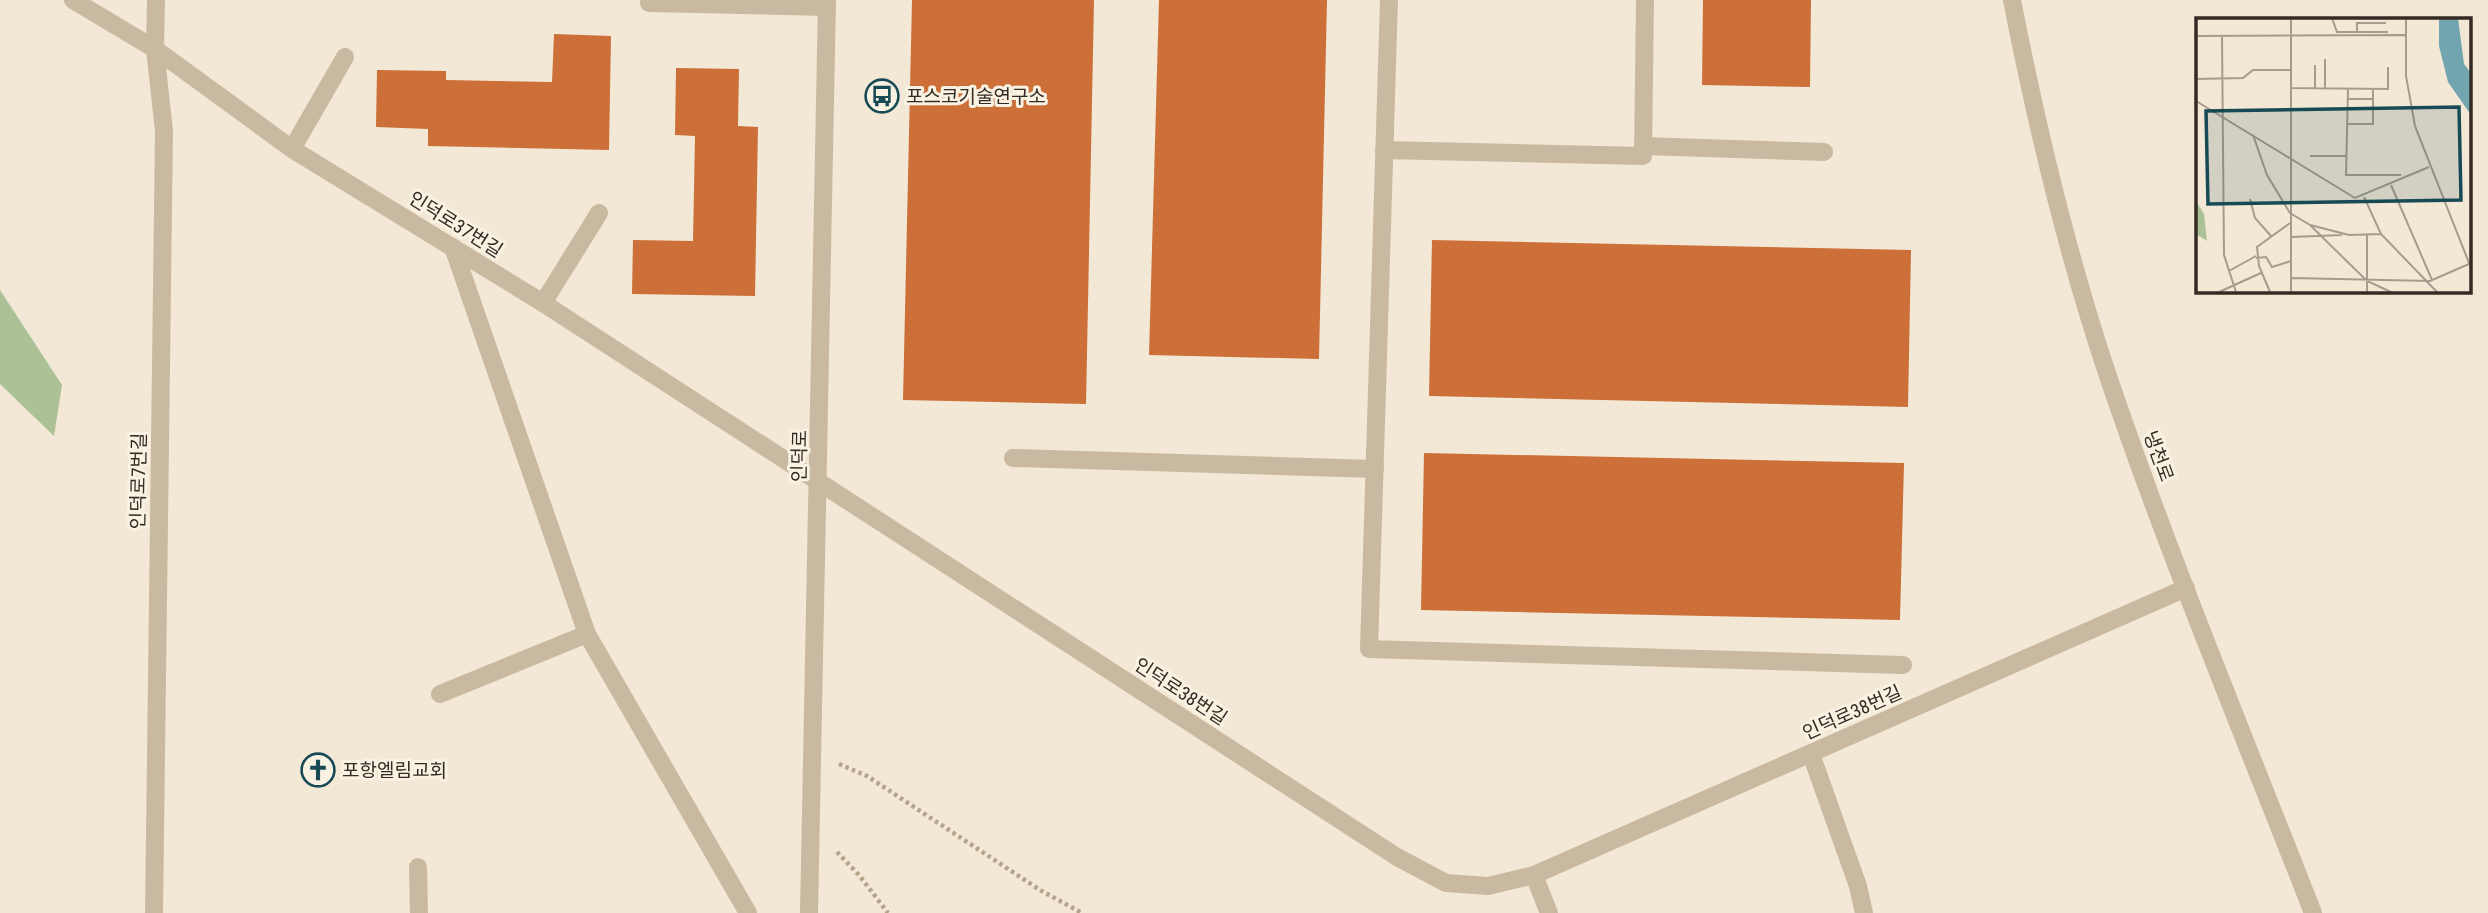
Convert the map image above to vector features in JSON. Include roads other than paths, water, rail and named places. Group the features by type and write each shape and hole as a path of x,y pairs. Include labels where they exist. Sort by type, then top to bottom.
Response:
{"street":[{"name":"인덕로37번길","path":"73,0 155,49 292,149 543,303 819,481"},
{"name":"인덕로7번길","path":"154,913 164,131 155,49 156,0"},
{"path":"1389,0 1369,649 1903,665"},
{"path":"1384,150 1643,156 1645,0"},
{"name":"냉천로","path":"2012,0 2051,182 2108,379 2313,913"},
{"path":"649,3 827,4"},
{"name":"인덕로","path":"809,913 827,4"},
{"path":"292,149 345,57"},
{"path":"1643,146 1824,152"},
{"path":"543,303 599,213"},
{"path":"453,247 587,634 748,913"},
{"path":"1013,458 1375,469"},
{"name":"인덕로38번길","path":"819,481 1397,857 1446,883 1488,886 1534,875 2186,588"},
{"path":"440,694 587,634"},
{"path":"1811,754 1858,886 1864,913"},
{"path":"418,867 419,913"},
{"path":"1534,875 1549,913"}],"place":[{"name":"포스코기술연구소","path":"882,96"},
{"name":"포항엘림교회","path":"318,770"}]}
